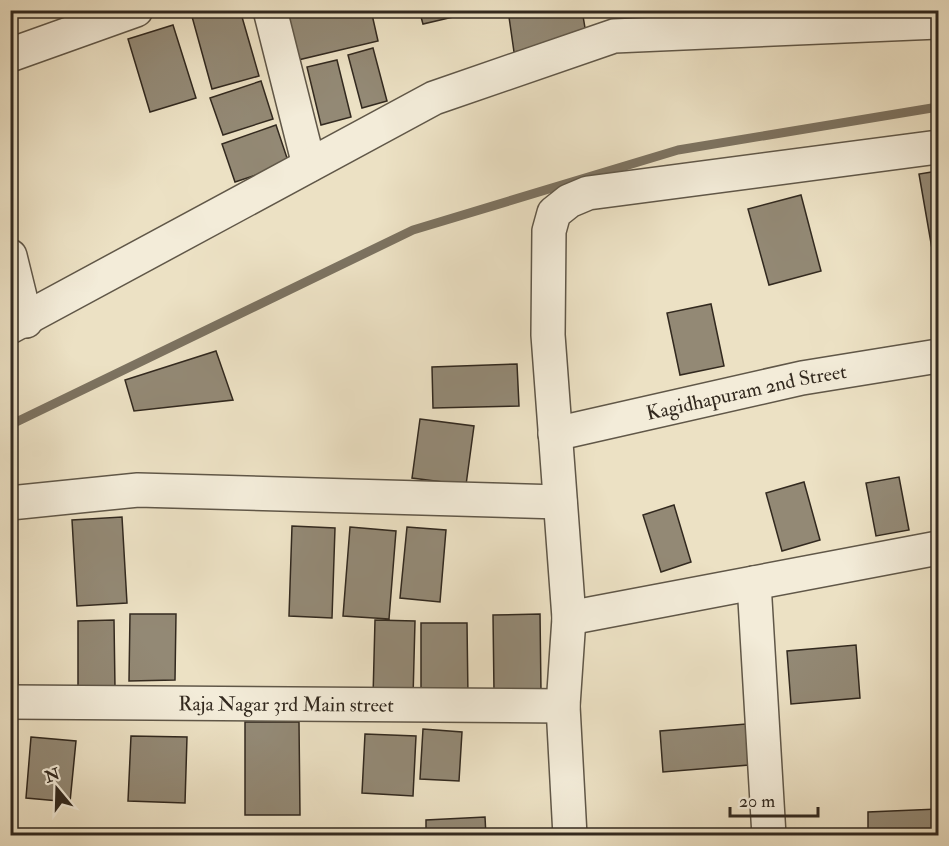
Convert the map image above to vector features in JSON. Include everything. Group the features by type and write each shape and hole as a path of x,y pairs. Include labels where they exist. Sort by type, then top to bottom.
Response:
{"street":[{"path":"10,55 136,10"},
{"path":"270,10 309,165"},
{"path":"10,256 18,324 434,98 614,36 939,22"},
{"path":"570,836 563,706 569,618 548,335 549,231 554,213 569,201 588,193 939,147"},
{"name":"Kagidhapuram 2nd Street","path":"555,434 802,378 939,356"},
{"path":"10,503 138,490 560,502"},
{"path":"569,618 939,548"},
{"path":"754,583 769,836"},
{"name":"Raja Nagar 3rd Main street","path":"10,702 563,706"}],"building":[{"path":"199,10 240,10 259,76 212,89 191,13"},
{"path":"287,10 371,10 378,41 298,60"},
{"path":"419,10 465,10 466,14 423,24"},
{"path":"508,10 582,10 587,40 514,52"},
{"path":"173,25 196,98 150,112 128,39"},
{"path":"373,48 387,101 362,108 348,55"},
{"path":"337,60 351,117 321,125 307,67"},
{"path":"261,81 273,119 223,135 210,98"},
{"path":"276,125 289,164 235,182 222,144"},
{"path":"938,171 938,248 932,249 919,174"},
{"path":"801,195 821,271 769,285 748,209"},
{"path":"711,304 724,366 680,375 667,313"},
{"path":"216,351 233,400 134,411 125,380"},
{"path":"517,364 519,406 433,408 432,367"},
{"path":"420,419 474,426 466,485 412,478"},
{"path":"899,477 909,530 876,536 866,483"},
{"path":"804,482 820,540 782,551 766,493"},
{"path":"674,505 691,562 661,572 643,515"},
{"path":"122,517 127,603 77,606 72,520"},
{"path":"292,526 335,528 332,618 289,616"},
{"path":"350,527 396,531 389,619 343,616"},
{"path":"407,527 446,530 440,602 400,598"},
{"path":"130,614 176,614 175,680 129,681"},
{"path":"540,614 541,691 494,692 493,615"},
{"path":"114,620 115,688 78,688 78,621"},
{"path":"375,620 415,621 413,698 373,697"},
{"path":"10,621 17,621 18,688 10,688"},
{"path":"421,623 467,623 468,698 421,698"},
{"path":"856,645 860,698 791,704 787,651"},
{"path":"245,722 299,722 300,815 245,815"},
{"path":"746,724 749,765 663,772 660,731"},
{"path":"423,729 462,732 459,781 420,779"},
{"path":"365,734 416,736 413,796 362,793"},
{"path":"131,736 187,737 185,803 128,801"},
{"path":"31,737 76,741 70,802 26,798"},
{"path":"938,809 938,836 868,836 868,812"},
{"path":"485,817 486,836 426,836 426,820"}],"waterway":[{"path":"10,425 413,230 678,150 938,107"}]}
